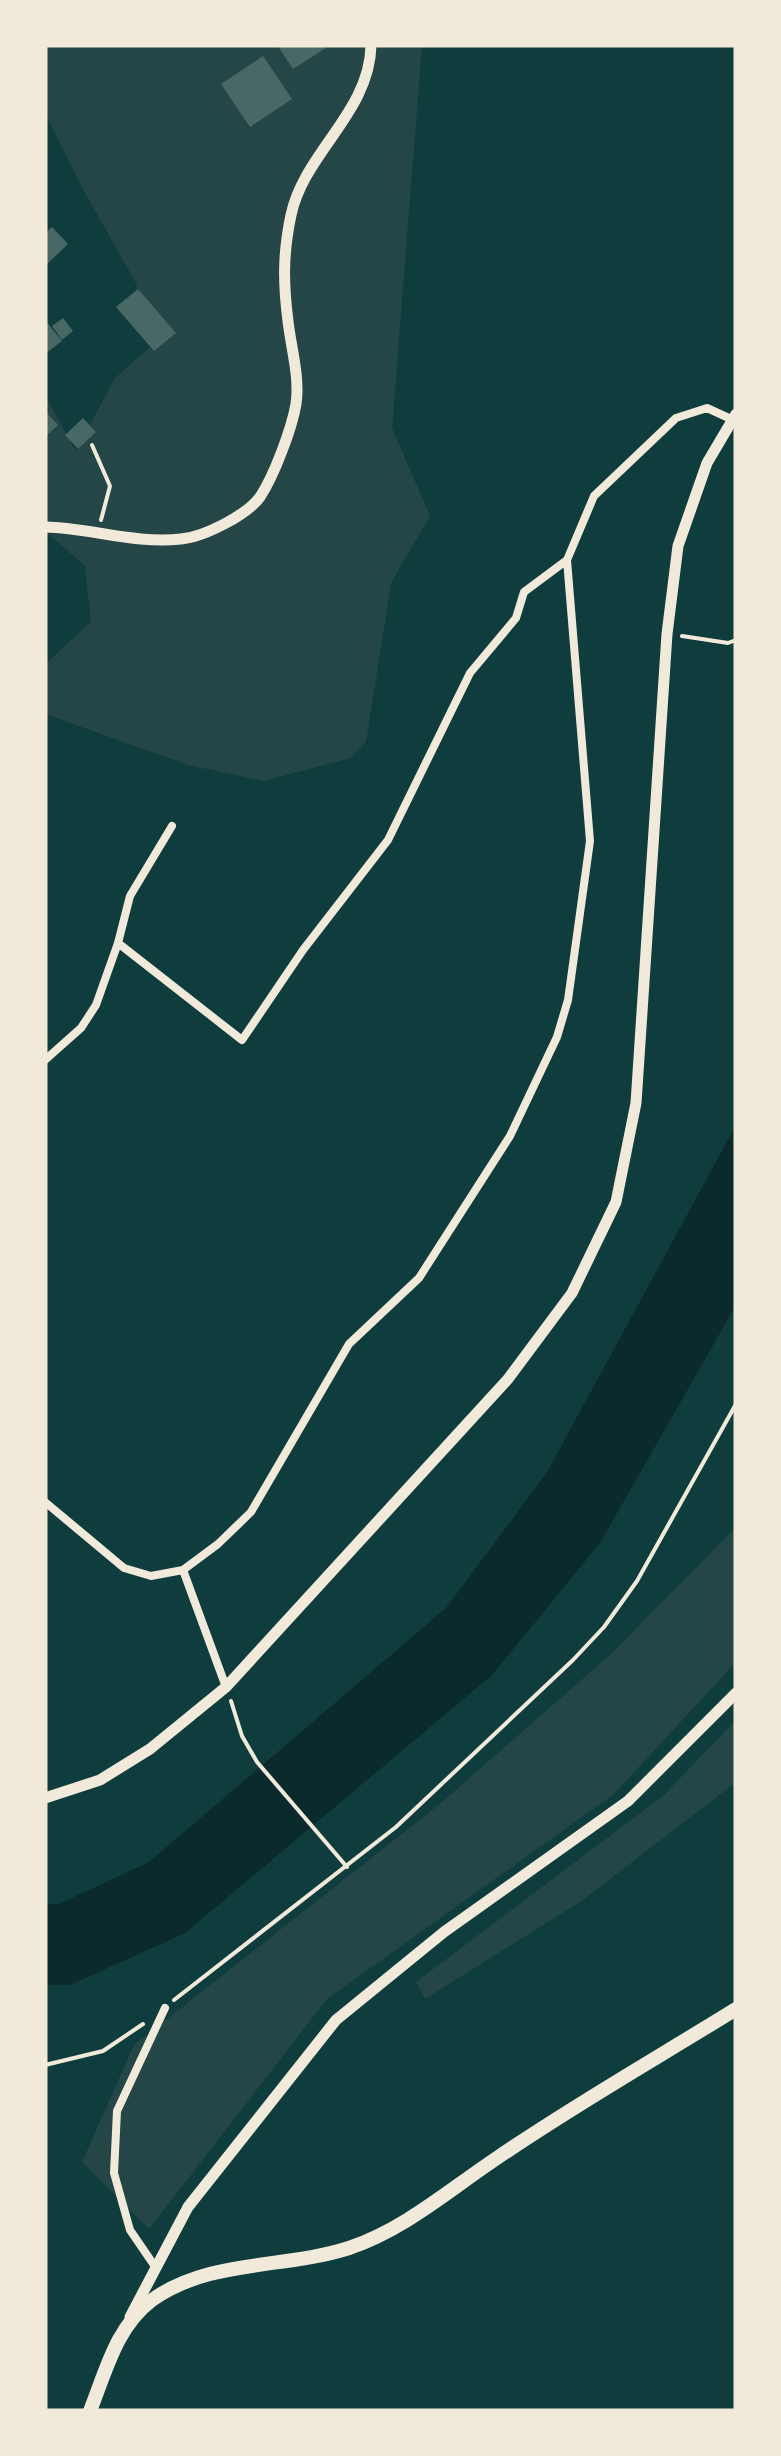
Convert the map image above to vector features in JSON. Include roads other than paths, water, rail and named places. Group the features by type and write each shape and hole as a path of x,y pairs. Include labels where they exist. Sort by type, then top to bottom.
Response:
{"highway":[{"path":"90,2411 126,2326 145,2306 180,2284 208,2274 348,2248 420,2214 498,2157 736,2009"}],"main road":[{"path":"45,527 128,540 184,539 225,524 260,498 282,449 296,404 283,252 296,194 354,106 371,59 371,45"},
{"path":"45,1798 100,1780 150,1749 226,1687 508,1379 572,1292 616,1202 636,1102 667,634 678,546 707,464 734,417"},
{"path":"126,2326 188,2207 336,2020 444,1932 628,1801 736,1693"}],"street":[{"path":"45,1502 124,1568 150,1576 182,1570 218,1544 251,1512 349,1344 419,1278 510,1136 557,1037 568,1000 590,842 568,560 594,496 676,418 707,408 734,417"},
{"path":"118,943 242,1040 303,950 388,840 470,673 516,618 524,592 568,560"},
{"path":"45,1060 81,1028 96,1006 130,896 172,826"},
{"path":"182,1570 226,1687"},
{"path":"156,2268 130,2230 114,2173 117,2111 165,2008"}]}
